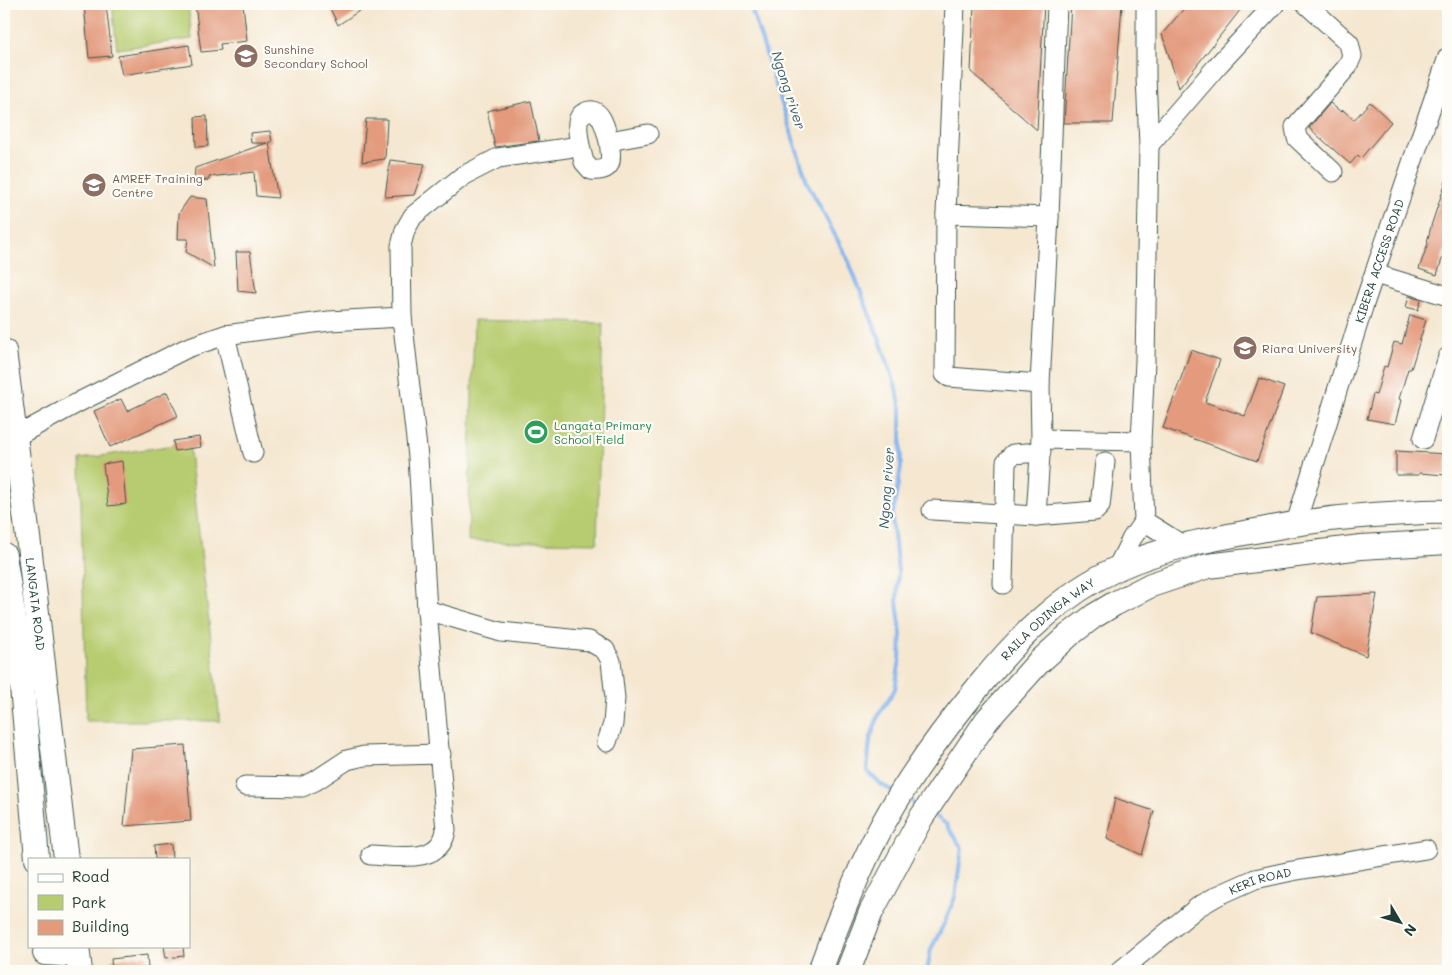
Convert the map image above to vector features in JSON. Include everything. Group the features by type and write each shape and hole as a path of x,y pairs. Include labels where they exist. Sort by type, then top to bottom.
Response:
{"main road":[{"name":"LANGATA ROAD","path":"4,351 9,438 66,858"},
{"name":"RAILA ODINGA WAY","path":"820,971 859,874 901,794 922,760 954,716 1005,654 1032,627 1080,588 1117,568 1184,546 1296,522 1384,514 1448,512"},
{"name":"RAILA ODINGA WAY","path":"848,971 872,912 926,809 987,720 1037,664 1094,616 1151,585 1208,566 1361,547 1448,542"},
{"name":"LANGATA ROAD","path":"4,555 19,652 37,858"},
{"path":"45,957 62,954 78,956"}],"street":[{"path":"955,4 946,214 945,374 949,377 1040,384"},
{"path":"1036,516 1041,445 1040,384 1049,217 1057,4"},
{"path":"1117,568 1132,538 1144,521 1140,442 1145,361 1149,144 1146,77 1146,4"},
{"path":"1149,144 1218,65 1275,4"},
{"path":"1306,4 1349,43 1352,56 1347,67 1296,127 1297,138 1334,172"},
{"name":"KIBERA ACCESS ROAD","path":"1296,522 1375,274 1448,57"},
{"path":"590,111 597,113 602,118 609,140 611,162 608,167 603,170 591,170 584,162 580,146 578,123 580,116 590,111"},
{"path":"609,140 648,134"},
{"path":"371,855 422,856 437,849 445,840 446,830 441,754 427,610 418,457 402,317 401,246 405,230 413,216 463,176 498,158 580,146"},
{"path":"946,214 1049,217"},
{"path":"1375,274 1448,296"},
{"path":"9,438 187,348 225,335 329,321 402,317"},
{"path":"225,335 253,453"},
{"path":"1423,439 1448,357"},
{"path":"1003,584 1006,462 1014,454 1041,445 1140,442"},
{"path":"932,510 1036,516 1095,511 1100,506 1106,462"},
{"path":"1144,521 1184,546"},
{"path":"427,610 501,632 583,640 597,644 605,650 610,661 615,698 613,724 607,742"},
{"path":"245,786 302,787 346,760 364,756 441,754"},
{"name":"KERI ROAD","path":"1120,971 1198,907 1255,879 1426,849"}],"green space":[{"path":"112,4 188,4 192,39 117,49"},
{"name":"Langata Primary School Field","path":"474,320 603,323 597,543 468,541"},
{"path":"189,443 220,721 86,721 80,459"}],"building":[{"path":"84,4 106,4 112,56 89,58"},
{"path":"195,4 243,4 247,41 220,44 221,50 201,52"},
{"path":"328,4 357,4 359,11 338,25"},
{"path":"974,4 1044,4 1037,130 971,72"},
{"path":"1071,4 1122,4 1113,123 1064,123"},
{"path":"1188,4 1245,4 1179,88 1162,34"},
{"path":"189,45 192,64 122,75 118,56"},
{"path":"531,101 539,141 495,147 487,111"},
{"path":"1370,102 1391,122 1361,158 1358,155 1350,164 1309,128 1330,103 1341,112 1343,110 1354,120"},
{"path":"207,116 208,146 196,147 195,117"},
{"path":"366,119 387,119 385,159 362,162"},
{"path":"270,131 272,142 269,142 278,198 256,196 254,172 209,177 209,180 194,181 195,168 267,143 251,143 250,133"},
{"path":"390,160 425,164 414,195 385,197"},
{"path":"1446,181 1448,181 1448,240 1437,275 1419,269"},
{"path":"190,197 207,199 214,268 186,252 188,239 178,239 179,213"},
{"path":"236,252 250,252 256,293 238,291"},
{"path":"1409,296 1421,300 1418,310 1406,307"},
{"path":"1410,315 1426,320 1411,369 1408,369 1399,399 1401,400 1395,424 1367,419 1373,394 1376,395 1384,366 1387,367 1394,342 1402,344"},
{"path":"1191,350 1220,360 1205,402 1245,416 1259,378 1284,387 1257,461 1163,428"},
{"path":"167,392 178,416 110,447 94,411 121,399 127,411"},
{"path":"199,437 201,447 175,451 173,441"},
{"path":"1396,451 1447,454 1446,475 1419,473 1419,475 1396,475"},
{"path":"122,461 126,504 108,506 103,464"},
{"path":"1377,594 1366,656 1311,633 1317,597"},
{"path":"185,745 191,821 124,826 131,749"},
{"path":"1115,798 1154,811 1142,855 1107,839"},
{"path":"171,844 172,858 155,858 154,846"},
{"path":"164,948 183,948 184,956 166,958"},
{"path":"147,955 148,968 112,971 111,959"}],"waterway":[{"name":"Ngong river","path":"750,4 807,182 849,262 882,346 901,408 901,467 892,518 898,571 897,602 901,634 900,659 895,689 879,714 870,740 867,771 880,784 893,791"},
{"name":"Ngong river","path":"906,799 919,806"},
{"name":"Ngong river","path":"927,971 931,949 955,897 962,848 946,824 934,815"}],"place":[{"name":"Sunshine Secondary School","path":"246,56"},
{"name":"AMREF Training Centre","path":"94,185"},
{"name":"Riara University","path":"1245,348"},
{"name":"Langata Primary School Field","path":"536,432"}]}
